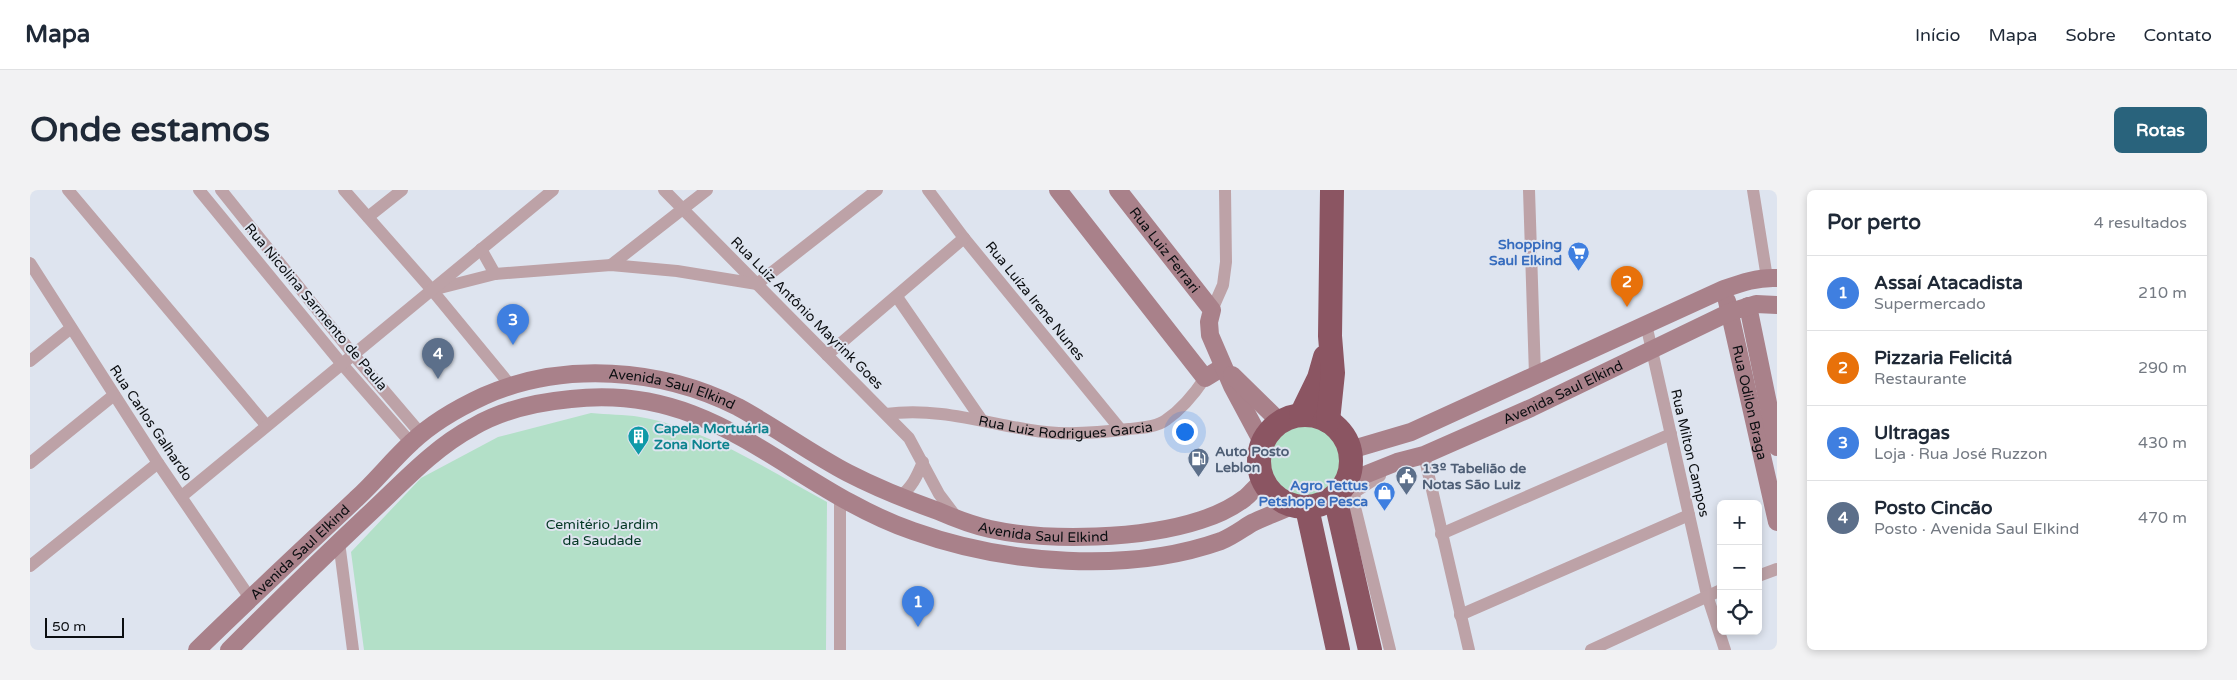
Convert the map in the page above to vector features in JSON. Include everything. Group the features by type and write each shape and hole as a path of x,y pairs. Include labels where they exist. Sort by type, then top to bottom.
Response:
{"highway":[{"path":"1328,421 1334,373 1330,336 1332,190"},
{"path":"1290,419 1319,378 1330,336"},
{"path":"1310,415 1328,421 1342,434 1350,450 1351,469 1341,489 1322,505 1299,507 1271,494 1263,482 1259,471 1258,456 1262,442 1268,432 1290,419 1310,415"},
{"path":"1341,489 1360,563 1370,650"},
{"path":"1299,507 1338,650"}],"main road":[{"path":"1058,190 1205,378"},
{"name":"Rua Luiz Ferrari","path":"1118,190 1212,310"},
{"path":"1762,305 1772,278"},
{"name":"Avenida Saul Elkind","path":"1350,450 1410,432 1724,289 1746,281 1772,278"},
{"name":"Rua Odilon Braga","path":"1724,289 1777,522"},
{"name":"Avenida Saul Elkind","path":"1341,489 1531,408 1730,312 1762,305"},
{"name":"Rua Odilon Braga","path":"1762,305 1777,446"},
{"path":"1212,310 1209,322 1210,335 1262,442"},
{"path":"1224,367 1290,419"},
{"name":"Rua Luiz Rodrigues Garcia","path":"1205,378 1224,367"},
{"name":"Avenida Saul Elkind","path":"197,650 360,496 416,438 460,408 511,386 581,373 634,375 688,387 739,408 847,472 899,497 990,529 1049,536 1110,535 1156,530 1200,521 1231,508 1247,497 1256,485 1263,482"},
{"path":"475,425 510,404 514,399 511,386"},
{"name":"Avenida Saul Elkind","path":"229,650 433,453 475,425 531,406 556,400 606,396 658,402 704,417 729,429 840,498 879,518 911,531 989,552 1052,560 1118,560 1169,554 1219,541 1299,507"},
{"path":"840,498 847,486 854,485 880,497 899,497"},
{"path":"339,542 339,527 353,510 360,496"}],"street":[{"path":"68,190 266,425"},
{"name":"Rua Nicolina Sarmento de Paula","path":"200,190 341,363 416,438"},
{"name":"Rua Nicolina Sarmento de Paula","path":"221,190 352,354 416,438"},
{"path":"344,190 432,290 511,386"},
{"path":"368,218 402,190"},
{"path":"182,496 553,190"},
{"name":"Rua Luiz Antônio Mayrink Goes","path":"664,190 909,438 939,494 958,519"},
{"path":"610,265 707,190"},
{"path":"432,290 495,274 610,265 677,271 757,284 877,190"},
{"name":"Rua Luíza Irene Nunes","path":"928,190 964,238 1121,430"},
{"path":"1212,310 1223,285 1226,262 1225,190"},
{"path":"1529,190 1535,375"},
{"path":"1753,190 1772,278"},
{"path":"827,355 964,238"},
{"path":"481,249 495,274"},
{"name":"Rua Carlos Galhardo","path":"30,263 158,463 250,598"},
{"path":"897,297 982,419"},
{"name":"Rua Milton Campos","path":"1646,324 1707,596 1725,650"},
{"path":"30,360 71,328"},
{"name":"Rua Luiz Rodrigues Garcia","path":"886,414 911,411 982,419 1032,431 1092,434 1144,427 1165,421 1194,394 1205,378"},
{"path":"30,463 114,395"},
{"path":"1441,534 1671,434"},
{"path":"1390,650 1360,563 1354,503 1355,492 1419,456 1441,534 1469,650"},
{"path":"899,497 906,492 915,480 923,462"},
{"path":"30,566 158,463"},
{"path":"840,498 840,650"},
{"path":"1460,615 1689,514"},
{"path":"339,542 353,650"},
{"path":"1762,575 1777,569"},
{"path":"1591,650 1717,592"}],"green space":[{"name":"Cemitério Jardim da Saudade","path":"591,413 640,417 689,431 760,464 827,502 826,650 364,650 351,552 421,478 498,437"},
{"path":"1296,421 1312,421 1326,427 1337,438 1343,452 1343,468 1337,482 1326,493 1312,499 1296,499 1282,493 1271,482 1265,468 1265,452 1271,438 1282,427"}],"place":[{"name":"Shopping Saul Elkind","path":"1578,271"},
{"name":"Pizzaria Felicitá","path":"1627,307"},
{"name":"Ultragas","path":"513,345"},
{"name":"Posto Cincão","path":"438,379"},
{"name":"Capela Mortuária Zona Norte","path":"638,455"},
{"name":"Auto Posto Leblon","path":"1199,478"},
{"name":"13º Tabelião de Notas São Luiz","path":"1406,495"},
{"name":"Agro Tettus Petshop e Pesca","path":"1384,512"},
{"name":"Assaí Atacadista","path":"918,627"}]}
